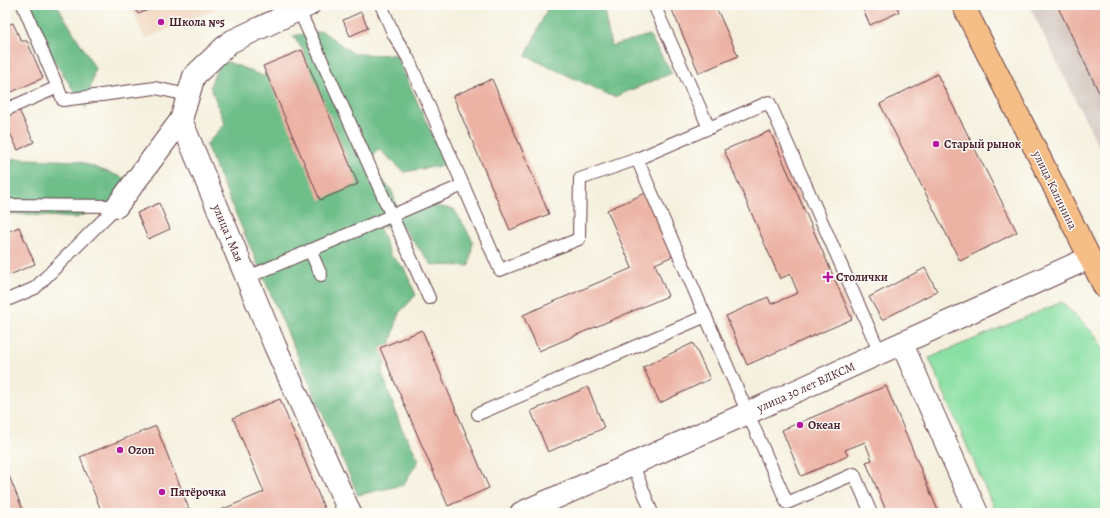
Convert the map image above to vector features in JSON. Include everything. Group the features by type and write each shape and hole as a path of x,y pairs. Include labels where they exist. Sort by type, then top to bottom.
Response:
{"highway":[{"name":"улица Калинина","path":"964,5 1105,288"}],"street":[{"path":"117,206 181,120 194,76 230,42 304,7"},
{"name":"улица 1 Мая","path":"181,120 246,278 350,513"},
{"name":"улица 30 лет ВЛКСМ","path":"521,513 633,465 1089,258"},
{"path":"902,344 976,513"}],"lane":[{"path":"24,5 64,100 155,88 188,95"},
{"path":"381,5 394,35 408,58 500,270 579,239 580,179 637,159 770,102 880,354"},
{"path":"654,5 709,128"},
{"path":"304,7 392,215 429,298"},
{"path":"5,110 58,87"},
{"path":"637,159 787,503 854,474 871,513"},
{"path":"246,278 463,185"},
{"path":"5,205 117,206"},
{"path":"5,301 35,288 117,206"},
{"path":"310,250 321,275"},
{"path":"478,414 706,316"},
{"path":"633,465 652,513"}],"shaded area":[{"name":"Школа №5","path":"130,5 224,5 145,39"},
{"path":"1029,5 1105,5 1105,161 1097,143"}],"green space":[{"path":"23,5 57,5 95,68 86,109 30,24"},
{"path":"549,5 603,5 611,46 649,35 672,73 614,97 526,56"},
{"path":"322,31 354,54 396,55 446,165 404,172 379,149 367,162 392,191 399,213 424,204 454,209 473,241 469,266 432,265 401,226 379,227 391,256 404,268 416,295 399,313 382,373 401,427 419,460 403,485 358,495 206,145 225,124 210,86 221,59 263,76 305,53 293,36"},
{"path":"5,158 78,161 148,187 76,218 5,213"},
{"path":"1062,302 1095,335 1105,353 1105,513 996,513 929,358"}],"building":[{"path":"134,5 160,5 138,14"},
{"path":"670,5 715,5 738,56 699,73"},
{"path":"861,5 896,5 899,12 870,25"},
{"path":"1057,5 1105,5 1105,105"},
{"path":"361,12 368,28 350,36 343,20"},
{"path":"13,23 21,41 27,41 43,78 5,95 5,26"},
{"path":"302,50 358,184 320,200 263,66"},
{"name":"Старый рынок","path":"937,74 1017,232 960,261 880,104"},
{"path":"492,79 549,214 510,230 453,96"},
{"path":"19,110 34,142 18,150 5,122 5,116"},
{"path":"770,131 852,319 747,365 726,316 768,297 771,304 798,293 790,274 780,279 724,150"},
{"path":"648,192 675,255 655,264 668,296 539,351 523,315 632,268 607,210"},
{"path":"159,203 170,229 148,239 137,213"},
{"path":"19,227 35,264 5,277 5,233"},
{"path":"925,268 937,291 882,320 869,297"},
{"path":"422,330 489,488 448,506 380,348"},
{"path":"693,343 710,379 660,403 643,367"},
{"path":"886,386 939,513 887,513 866,462 872,460 865,442 845,450 848,456 801,476 782,430"},
{"path":"588,387 604,428 548,452 531,411"},
{"path":"280,399 326,513 216,513 264,492 233,418"},
{"path":"156,426 189,509 179,513 102,513 80,457"},
{"path":"5,466 24,513 5,513"}],"place":[{"name":"Школа №5","path":"161,22"},
{"name":"Старый рынок","path":"936,144"},
{"name":"Столички","path":"828,277"},
{"name":"Океан","path":"800,425"},
{"name":"Ozon","path":"120,450"},
{"name":"Пятёрочка","path":"162,492"}]}
